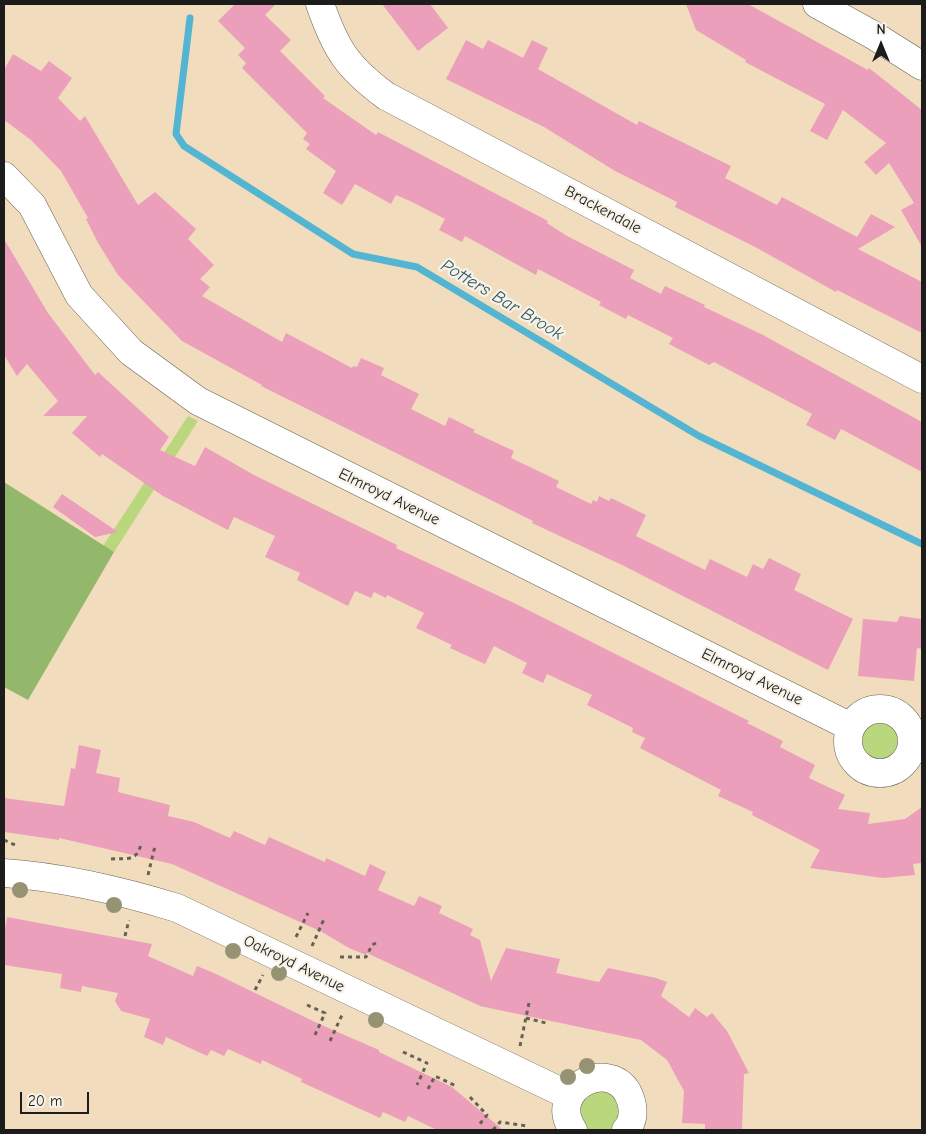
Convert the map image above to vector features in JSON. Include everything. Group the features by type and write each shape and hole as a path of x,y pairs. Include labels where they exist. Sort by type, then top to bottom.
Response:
{"street":[{"name":"Brackendale","path":"320,4 329,29 342,55 360,77 386,96 922,379"},
{"path":"817,4 873,34 922,66"},
{"name":"Elmroyd Avenue","path":"5,179 32,205 79,295 130,352 198,402 851,727"},
{"name":"Oakroyd Avenue","path":"4,873 136,896 177,908 570,1096"},
{"path":"573,1130 567,1118 567,1106 570,1096 576,1087 595,1078 616,1081 626,1091 633,1107 632,1118 626,1130"}],"path":[{"path":"4,840 14,845"},
{"path":"111,859 134,858 139,854 142,842"},
{"path":"146,882 155,846"},
{"path":"125,936 130,911"},
{"path":"292,946 308,913"},
{"path":"308,954 324,919"},
{"path":"340,957 366,957 372,945 376,943"},
{"path":"255,990 266,969"},
{"path":"519,1054 530,1003"},
{"path":"307,1004 325,1013 315,1035"},
{"path":"330,1042 346,1007"},
{"path":"526,1018 546,1023"},
{"path":"403,1052 427,1063 416,1085"},
{"path":"428,1089 435,1076 456,1086"},
{"path":"470,1097 487,1115 479,1125"},
{"path":"493,1130 500,1122 527,1126"}],"green space":[{"path":"188,416 198,421 114,552 103,546"},
{"path":"4,482 114,552 28,700 4,687"},
{"path":"881,719 894,723 900,729 904,742 900,755 894,761 881,765 868,761 862,755 858,742 862,729 868,723"},
{"path":"597,1089 612,1093 621,1106 615,1130 582,1130 578,1102"}],"building":[{"path":"235,4 276,4 265,15 291,40 280,51 325,96 323,98 376,135 378,132 548,221 547,223 567,236 634,270 630,278 661,294 665,286 705,305 704,307 761,334 922,422 922,472 841,429 835,440 806,425 812,414 714,362 709,365 669,344 673,338 628,315 626,319 599,305 601,302 538,269 536,275 465,236 462,242 439,230 445,219 412,202 396,195 391,204 355,184 342,205 323,193 336,171 306,149 310,144 303,139 307,133 242,68 246,63 238,55 245,48 218,21"},
{"path":"382,4 430,4 448,28 418,51"},
{"path":"686,4 748,4 868,70 869,68 922,110 922,247 901,210 914,203 889,163 876,175 864,162 886,143 843,110 827,140 810,131 825,104 745,62 746,60 696,30"},
{"path":"466,40 483,49 488,40 523,58 532,40 548,48 538,69 637,125 639,121 731,166 725,178 777,205 782,197 857,237 871,214 895,227 858,249 922,282 922,333 837,290 836,292 757,248 675,207 677,202 615,171 544,127 446,79"},
{"path":"13,54 41,71 49,61 72,78 58,98 80,121 85,116 138,205 155,192 196,229 188,239 214,265 200,279 210,287 202,296 282,342 286,333 352,368 353,366 357,367 361,358 384,368 381,375 419,394 411,409 445,426 449,417 475,430 473,432 514,451 511,458 559,481 556,487 591,504 593,500 597,502 599,496 609,501 611,498 646,515 636,536 705,570 710,559 747,577 753,564 763,569 769,558 801,574 794,590 853,619 828,670 622,565 532,523 533,521 261,386 182,341 118,275 98,243 86,219 88,218 61,171 31,140 4,120 4,70"},
{"path":"4,239 48,313 95,375 98,372 169,437 160,450 195,466 205,447 254,475 397,545 396,548 514,603 749,721 747,723 783,741 780,747 815,765 809,778 845,795 838,809 870,813 868,824 905,819 922,807 922,863 913,864 915,875 883,878 810,868 820,850 752,815 753,812 718,796 721,790 640,748 645,738 632,732 633,728 587,705 592,695 547,674 543,683 522,673 527,663 494,646 485,664 450,648 452,645 416,628 424,613 387,595 386,598 374,592 371,598 355,591 348,606 297,580 300,573 265,557 275,536 234,517 228,530 163,496 102,454 100,457 72,433 87,416 43,416 58,401 27,364 17,376 4,355"},
{"path":"62,494 118,532 95,537 53,507"},
{"path":"900,616 922,619 922,649 917,648 914,681 858,676 863,619 897,622"},
{"path":"79,745 101,750 96,773 120,778 118,792 170,805 168,816 194,822 230,838 234,831 265,845 269,837 325,862 326,858 365,876 370,864 386,872 378,890 414,906 419,896 442,906 439,913 473,929 470,935 480,940 491,981 506,948 560,959 556,973 599,982 608,968 667,982 661,996 689,1017 695,1008 707,1017 712,1013 727,1031 749,1073 744,1074 742,1130 705,1130 705,1124 682,1123 684,1091 667,1060 641,1040 480,1006 367,953 366,955 349,948 322,932 172,864 59,838 59,840 4,832 4,798 64,806 71,768 75,769"},
{"path":"7,917 152,944 148,956 193,976 197,966 214,973 317,1023 379,1050 379,1052 452,1087 503,1130 437,1130 408,1116 405,1122 383,1112 380,1118 301,1082 302,1079 262,1060 261,1064 228,1049 224,1056 211,1050 207,1056 166,1037 163,1045 144,1037 150,1019 121,1011 115,1001 118,993 82,986 81,992 60,988 62,974 4,965 4,934"}],"waterway":[{"name":"Potters Bar Brook","path":"190,18 176,134 184,146 353,254 417,267 699,436 922,544"}]}
